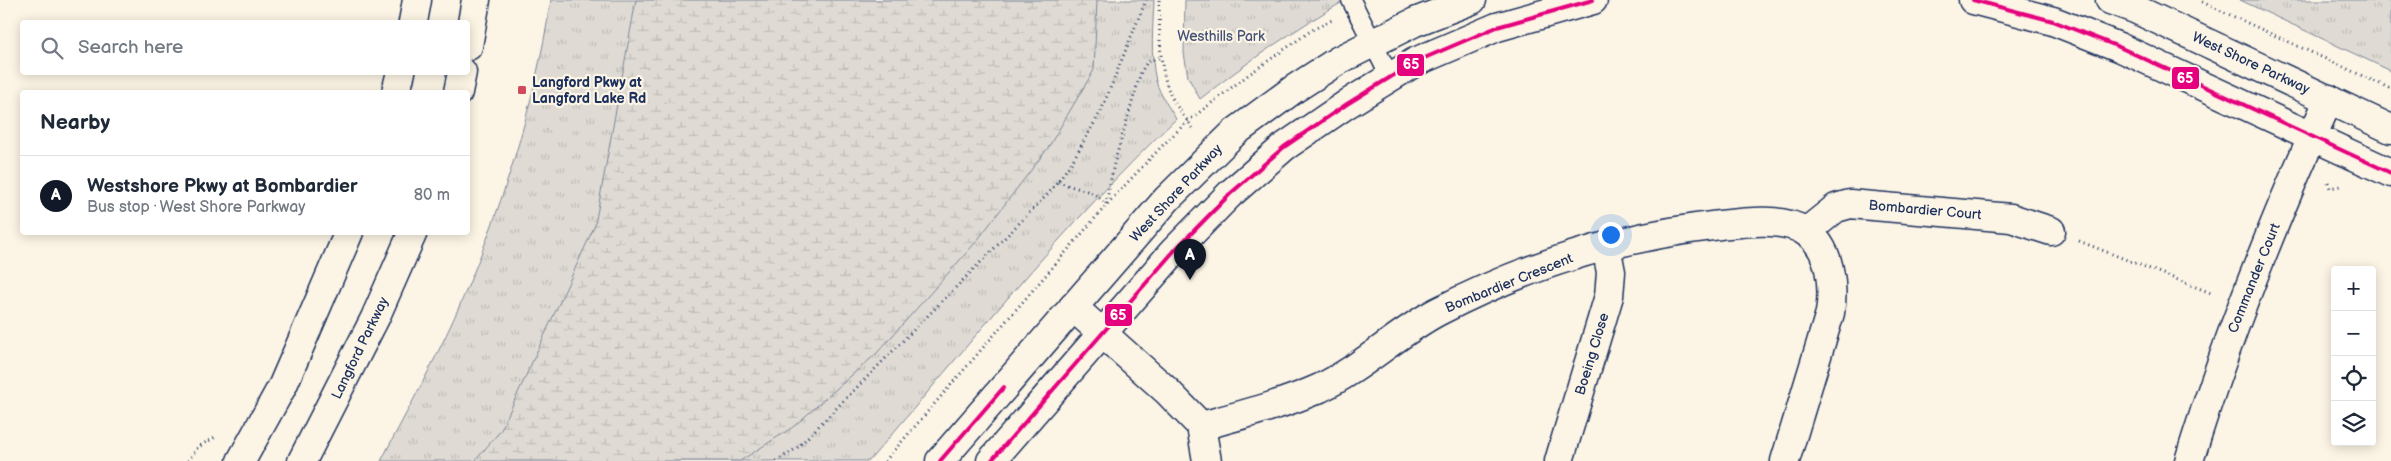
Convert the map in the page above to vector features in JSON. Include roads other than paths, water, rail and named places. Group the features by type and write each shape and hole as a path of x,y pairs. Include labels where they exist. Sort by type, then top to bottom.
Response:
{"main road":[{"path":"413,20 417,0"},
{"path":"470,34 476,0"},
{"name":"West Shore Parkway","path":"940,461 1167,199 1234,133 1294,89 1339,60 1415,22 1472,0"},
{"path":"991,461 1174,251 1230,194 1284,147 1415,62 1497,28 1593,0"},
{"path":"1972,0 2053,21 2119,47 2391,173"},
{"name":"West Shore Parkway","path":"2110,0 2391,129"},
{"path":"396,90 400,75"},
{"path":"458,90 461,75"},
{"name":"Commander Court","path":"2189,461 2225,350 2312,136 2329,99"},
{"name":"Bombardier Court","path":"1806,232 1836,208 1850,204 2011,218 2051,230"},
{"name":"Bombardier Crescent","path":"1201,426 1291,400 1322,387 1435,313 1481,290 1546,264 1606,246 1675,230 1740,223 1772,223 1790,225 1806,232"},
{"path":"1785,461 1830,313 1834,292 1832,275 1825,258 1806,232"},
{"path":"241,461 283,385 348,235"},
{"name":"Langford Parkway","path":"302,461 375,318 412,235"},
{"name":"Boeing Close","path":"1560,461 1609,296 1611,272 1606,246"},
{"path":"1073,308 1167,391 1201,426 1207,461"}],"lane":[{"path":"1353,4 1390,77"}],"place":[{"name":"Langford Pkwy at Langford Lake Rd","path":"522,90"},
{"name":"Westshore Pkwy at Bombardier","path":"1190,280"}],"park label":[{"name":"Westhills Park","path":"1221,36"}]}
